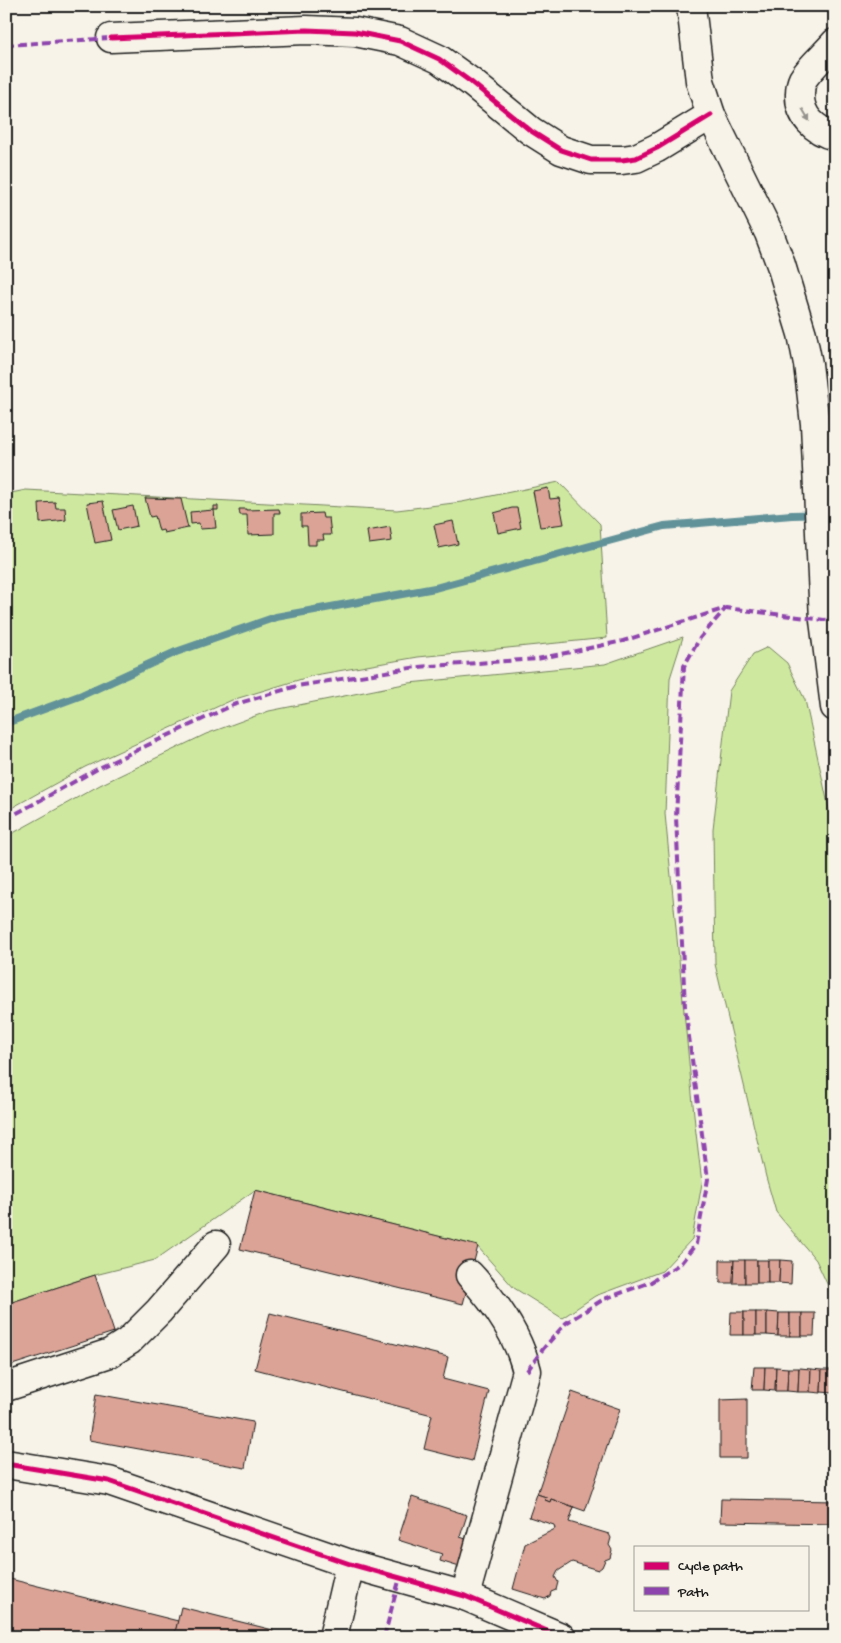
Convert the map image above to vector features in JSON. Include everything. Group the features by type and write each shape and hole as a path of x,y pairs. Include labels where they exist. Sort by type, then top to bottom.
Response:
{"street":[{"path":"690,6 700,81 711,115 769,233 793,300 808,364 814,424 824,620 835,707"},
{"path":"111,38 306,30 355,32 400,41 439,59 471,82 531,132 561,150 591,160 636,158 657,148 711,115"},
{"path":"835,44 803,80 800,90 800,100 805,115 814,127 835,136"},
{"path":"6,1387 110,1353 129,1341 159,1311 216,1245"},
{"path":"465,1596 527,1371 523,1354 504,1317 488,1293 470,1275"},
{"path":"6,1464 109,1481 350,1564 465,1596 561,1637"},
{"path":"333,1637 350,1564"}],"green space":[{"path":"559,482 600,524 607,638 418,657 315,675 232,700 85,767 6,811 6,494 26,490 397,510 462,502"},
{"path":"683,637 670,678 665,814 702,1183 692,1239 662,1271 595,1296 562,1318 514,1288 477,1246 255,1190 155,1260 95,1275 6,1304 6,837 100,785 206,734 269,711 409,683 605,664"},
{"path":"768,647 787,663 805,700 835,836 835,1301 816,1260 776,1212 715,964 713,829 729,691 753,654"}],"building":[{"path":"548,488 550,499 559,498 564,524 540,527 533,491"},
{"path":"145,498 181,499 188,528 164,533 163,530 159,531 155,516 150,517"},
{"path":"103,501 111,540 95,543 87,503"},
{"path":"55,502 56,508 65,508 66,520 40,523 39,503"},
{"path":"133,506 137,526 118,530 113,510"},
{"path":"214,506 218,506 218,510 214,510"},
{"path":"517,508 521,528 498,533 494,513"},
{"path":"239,509 279,509 280,513 274,513 274,534 248,535 247,515 240,515"},
{"path":"214,510 216,528 200,529 199,523 191,524 190,512"},
{"path":"322,513 323,518 329,518 331,535 323,535 324,540 316,540 316,545 308,545 307,526 301,526 301,514"},
{"path":"453,521 458,544 439,548 434,525"},
{"path":"390,527 392,541 369,544 367,531"},
{"path":"255,1190 478,1246 463,1304 240,1249"},
{"path":"720,1260 734,1260 733,1283 720,1283"},
{"path":"734,1260 745,1260 745,1283 733,1283"},
{"path":"745,1260 757,1260 757,1283 745,1283"},
{"path":"757,1260 768,1260 768,1283 757,1283"},
{"path":"768,1260 780,1260 779,1283 768,1283"},
{"path":"780,1260 792,1261 791,1284 779,1283"},
{"path":"95,1275 114,1332 6,1367 6,1304"},
{"path":"731,1312 744,1312 744,1335 730,1335"},
{"path":"744,1312 756,1312 756,1335 744,1335"},
{"path":"756,1312 767,1312 767,1335 756,1335"},
{"path":"767,1312 779,1313 778,1336 767,1335"},
{"path":"270,1313 448,1357 443,1379 489,1391 472,1461 424,1449 432,1415 255,1369"},
{"path":"779,1313 790,1313 790,1336 778,1336"},
{"path":"790,1313 802,1313 802,1336 790,1336"},
{"path":"802,1313 815,1313 814,1336 802,1336"},
{"path":"754,1367 765,1367 764,1390 752,1390"},
{"path":"765,1367 776,1367 775,1391 764,1390"},
{"path":"776,1367 788,1368 787,1391 775,1391"},
{"path":"788,1368 799,1368 798,1392 787,1391"},
{"path":"799,1368 811,1369 810,1392 798,1392"},
{"path":"811,1369 822,1370 821,1393 810,1392"},
{"path":"822,1370 834,1370 833,1393 821,1392"},
{"path":"572,1392 620,1409 585,1511 551,1499 550,1502 545,1500 546,1497 537,1494"},
{"path":"96,1394 253,1422 245,1468 89,1440"},
{"path":"747,1399 747,1458 720,1458 720,1400"},
{"path":"537,1494 546,1497 545,1500 550,1502 551,1499 574,1507 569,1522 609,1534 611,1538 609,1545 612,1550 610,1558 605,1560 602,1567 598,1570 572,1562 558,1571 555,1577 558,1582 556,1590 551,1592 550,1596 545,1599 513,1589 525,1544 555,1529 554,1525 529,1517"},
{"path":"412,1497 467,1515 460,1537 475,1542 466,1569 440,1561 442,1554 398,1540"},
{"path":"721,1499 835,1501 835,1524 720,1522"},
{"path":"6,1578 178,1621 174,1637 6,1637"},
{"path":"181,1607 273,1630 272,1637 174,1637"}],"waterway":[{"path":"6,723 82,695 176,652 276,617 435,588 664,526 792,515 835,514"}],"marked path":[{"path":"6,45 111,38"},
{"path":"6,819 101,767 233,705 297,686 417,667 537,659 623,641 726,608 824,620 835,619"},
{"path":"527,1371 566,1323 604,1299 651,1282 681,1263 696,1244 708,1179 685,1007 676,817 684,666 700,638 726,608"},
{"path":"384,1637 400,1577"}],"cycle path":[{"path":"111,38 306,30 355,32 400,41 439,59 471,82 531,131 561,150 591,160 636,158 657,148 711,115"},
{"path":"6,1464 109,1481 350,1564 465,1596 561,1637"}]}
